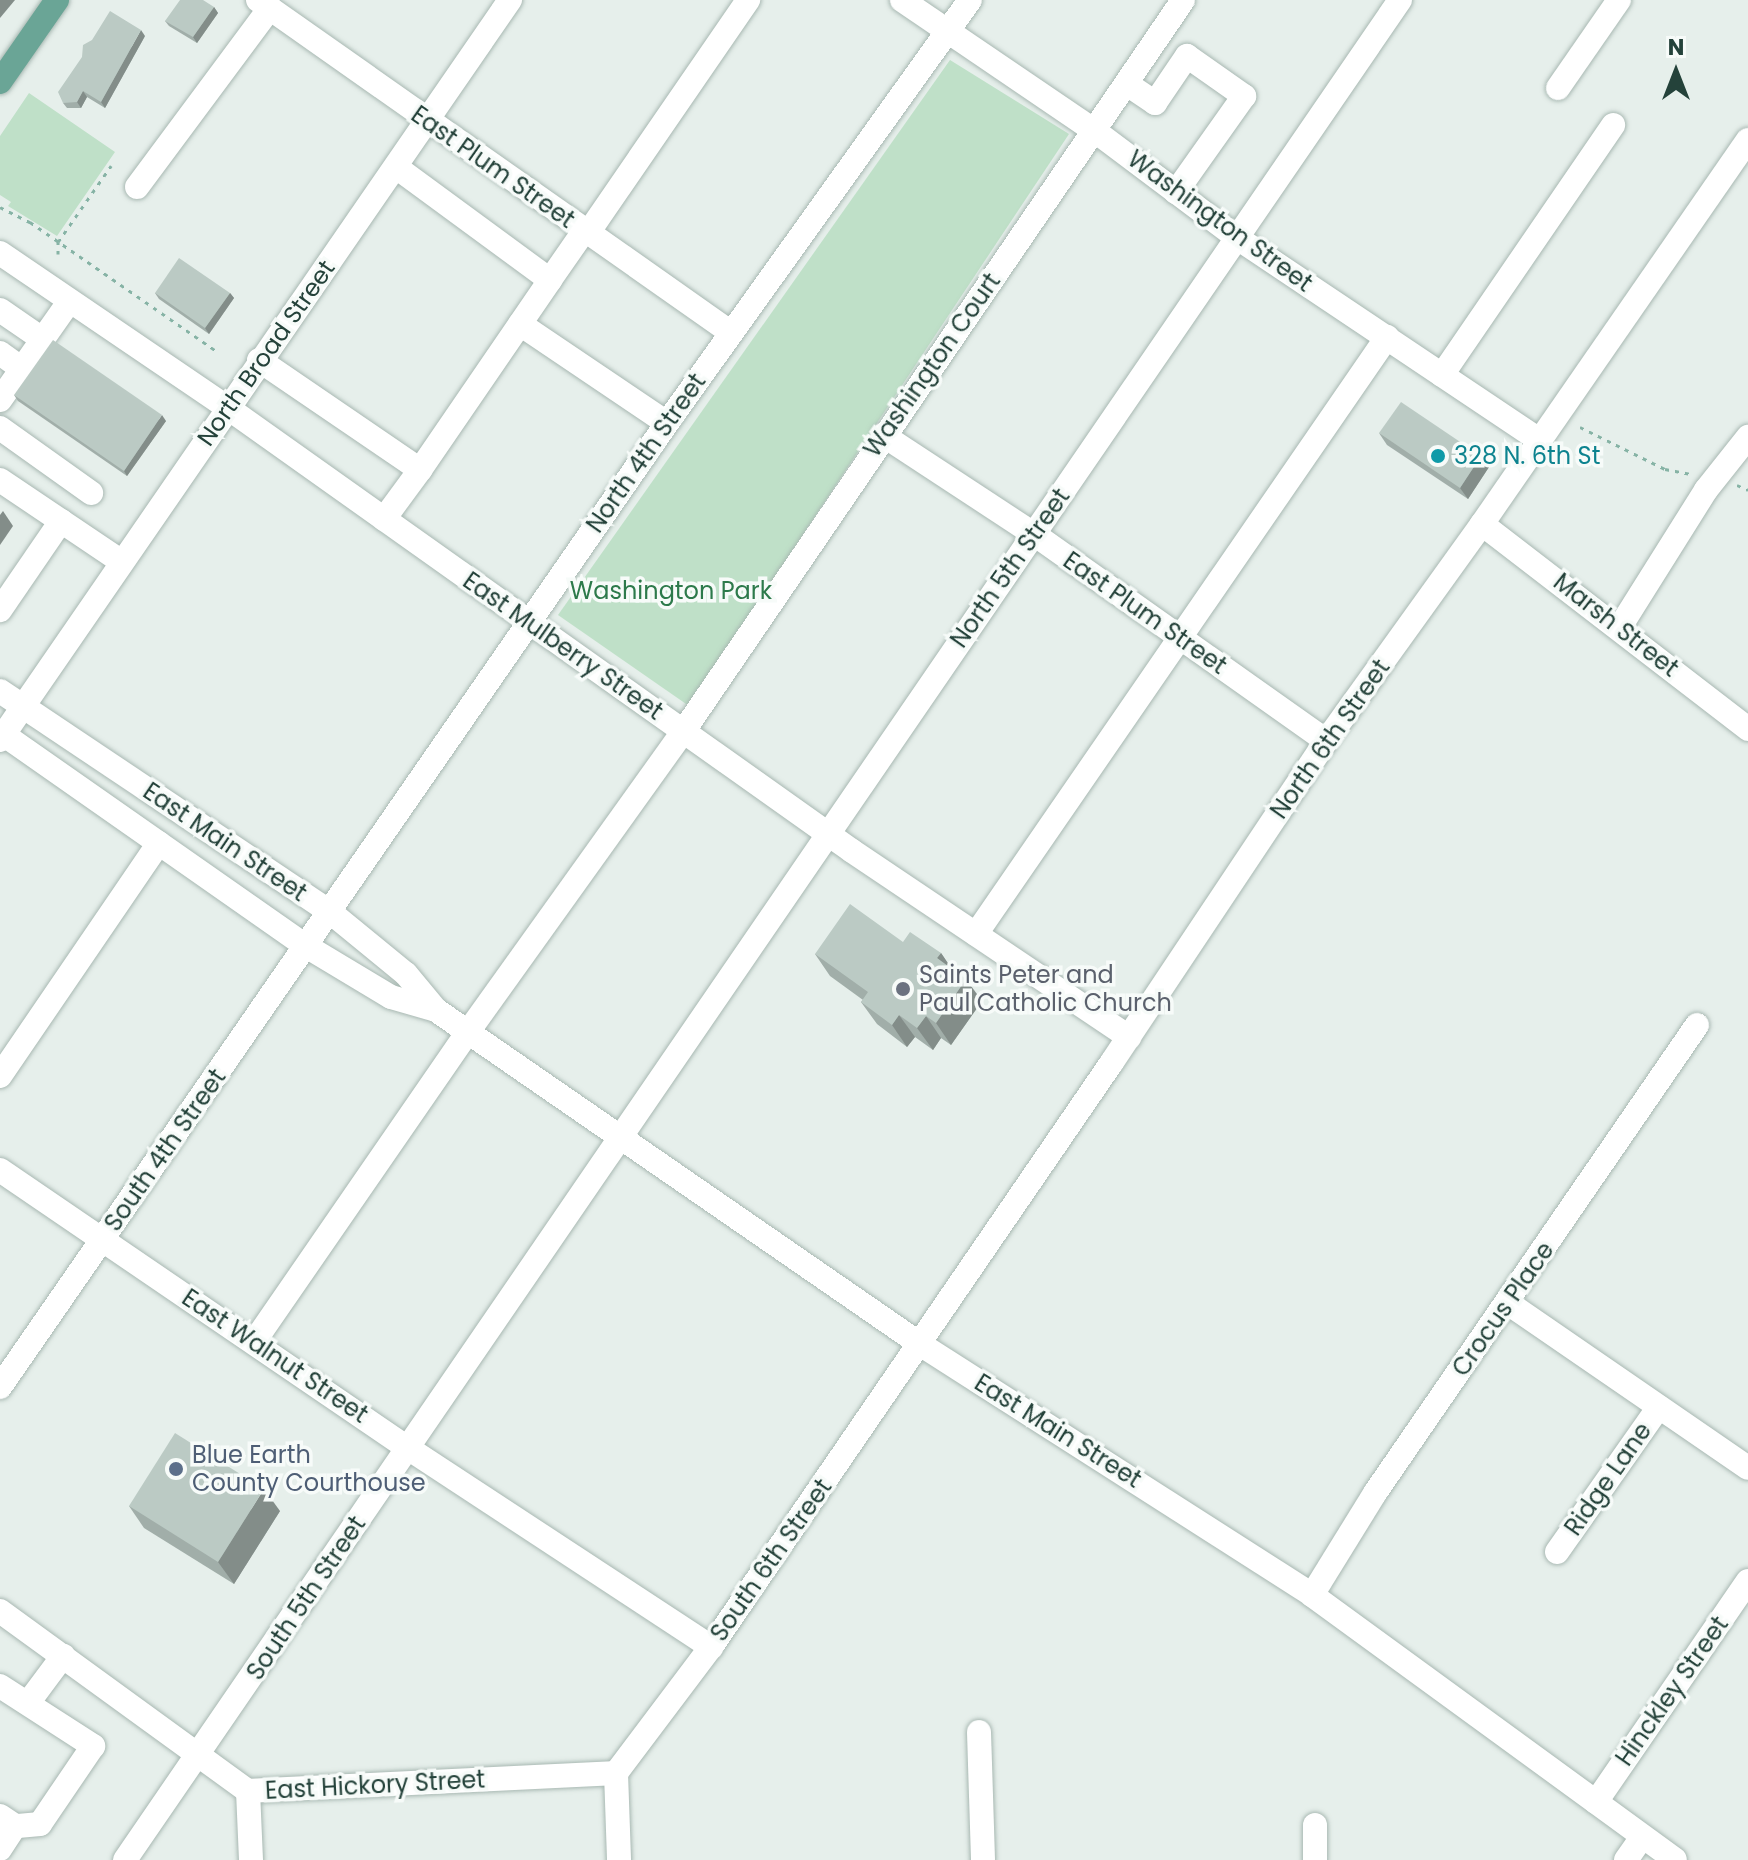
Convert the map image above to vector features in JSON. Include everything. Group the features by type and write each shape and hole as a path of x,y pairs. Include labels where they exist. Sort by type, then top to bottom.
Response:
{"main road":[{"path":"0,64 36,31 47,0"},
{"path":"0,82 57,0"}],"street":[{"name":"North Broad Street","path":"1,736 510,0"},
{"path":"384,519 748,0"},
{"name":"Washington Street","path":"902,0 1095,131 1236,237 1538,439"},
{"name":"North 4th Street","path":"329,911 730,332 970,0"},
{"name":"Washington Court","path":"254,1342 468,1032 683,732 1183,0"},
{"name":"North 5th Street","path":"619,1135 1400,0"},
{"path":"1558,88 1619,0"},
{"name":"East Plum Street","path":"264,4 426,121 730,332"},
{"path":"137,187 264,4"},
{"path":"1127,84 1155,103 1187,56 1244,96 1176,192"},
{"path":"1442,375 1613,125"},
{"name":"North 6th Street","path":"920,1344 1326,741 1482,524 1748,140"},
{"path":"396,167 550,280"},
{"name":"East Mulberry Street","path":"0,253 228,408 827,834 1129,1037"},
{"path":"0,400 69,302"},
{"path":"0,310 42,339"},
{"path":"520,324 667,423"},
{"path":"976,934 1178,636 1387,337"},
{"path":"0,353 21,368"},
{"path":"259,360 420,470"},
{"path":"0,428 91,493"},
{"name":"East Plum Street","path":"883,435 1034,534 1326,741"},
{"path":"1620,627 1714,479 1748,437"},
{"path":"0,610 53,516 69,476"},
{"path":"0,480 122,562"},
{"name":"Marsh Street","path":"1482,524 1620,627 1748,729"},
{"name":"East Main Street","path":"0,691 329,911 406,974 436,1010 920,1344 1312,1595 1675,1860"},
{"name":"East Main Street","path":"1,736 306,946 391,997 436,1010"},
{"path":"0,1076 159,843"},
{"name":"South 4th Street","path":"0,1387 329,911"},
{"name":"Crocus Place","path":"1312,1595 1375,1493 1697,1025"},
{"name":"South 5th Street","path":"125,1860 619,1135"},
{"name":"East Walnut Street","path":"0,1170 408,1448 711,1647"},
{"path":"1508,1303 1748,1468"},
{"name":"South 6th Street","path":"616,1773 711,1647 920,1344"},
{"name":"Ridge Lane","path":"1557,1552 1659,1407"},
{"name":"Hinckley Street","path":"1596,1802 1748,1581"},
{"name":"East Hickory Street","path":"0,1611 248,1791 616,1773"},
{"path":"28,1703 63,1656"},
{"path":"0,1686 93,1746 40,1824 7,1821 0,1849"},
{"path":"979,1732 983,1860"},
{"path":"616,1773 619,1860"},
{"path":"248,1791 251,1860"},
{"path":"1315,1825 1315,1860"},
{"path":"1626,1860 1642,1837"}],"path":[{"path":"58,254 58,242 111,166"},
{"path":"0,207 58,242 218,352"},
{"path":"1580,427 1665,469 1748,490"}],"green space":[{"name":"Washington Park","path":"950,60 1069,134 689,706 558,615"},
{"path":"29,93 115,152 57,236 8,206 11,202 0,195 0,136"}],"building":[{"path":"180,0 203,0 214,7 193,37 165,21"},
{"path":"110,11 141,30 101,102 83,91 77,102 63,103 58,92 82,57 83,45 92,40"},
{"path":"179,258 230,293 205,328 155,293"},
{"path":"53,340 162,415 124,471 14,395"},
{"name":"328 N. 6th St","path":"1401,402 1481,456 1460,488 1379,433"},
{"name":"Saints Peter and Paul Catholic Church","path":"850,904 903,942 910,932 941,953 937,958 966,979 936,1023 926,1016 917,1028 899,1015 892,1025 861,1002 868,992 815,954"},
{"path":"175,1433 264,1489 218,1562 129,1506"}],"place":[{"name":"328 N. 6th St","path":"1438,456"},
{"name":"Saints Peter and Paul Catholic Church","path":"903,989"},
{"name":"Blue Earth County Courthouse","path":"176,1469"}]}
